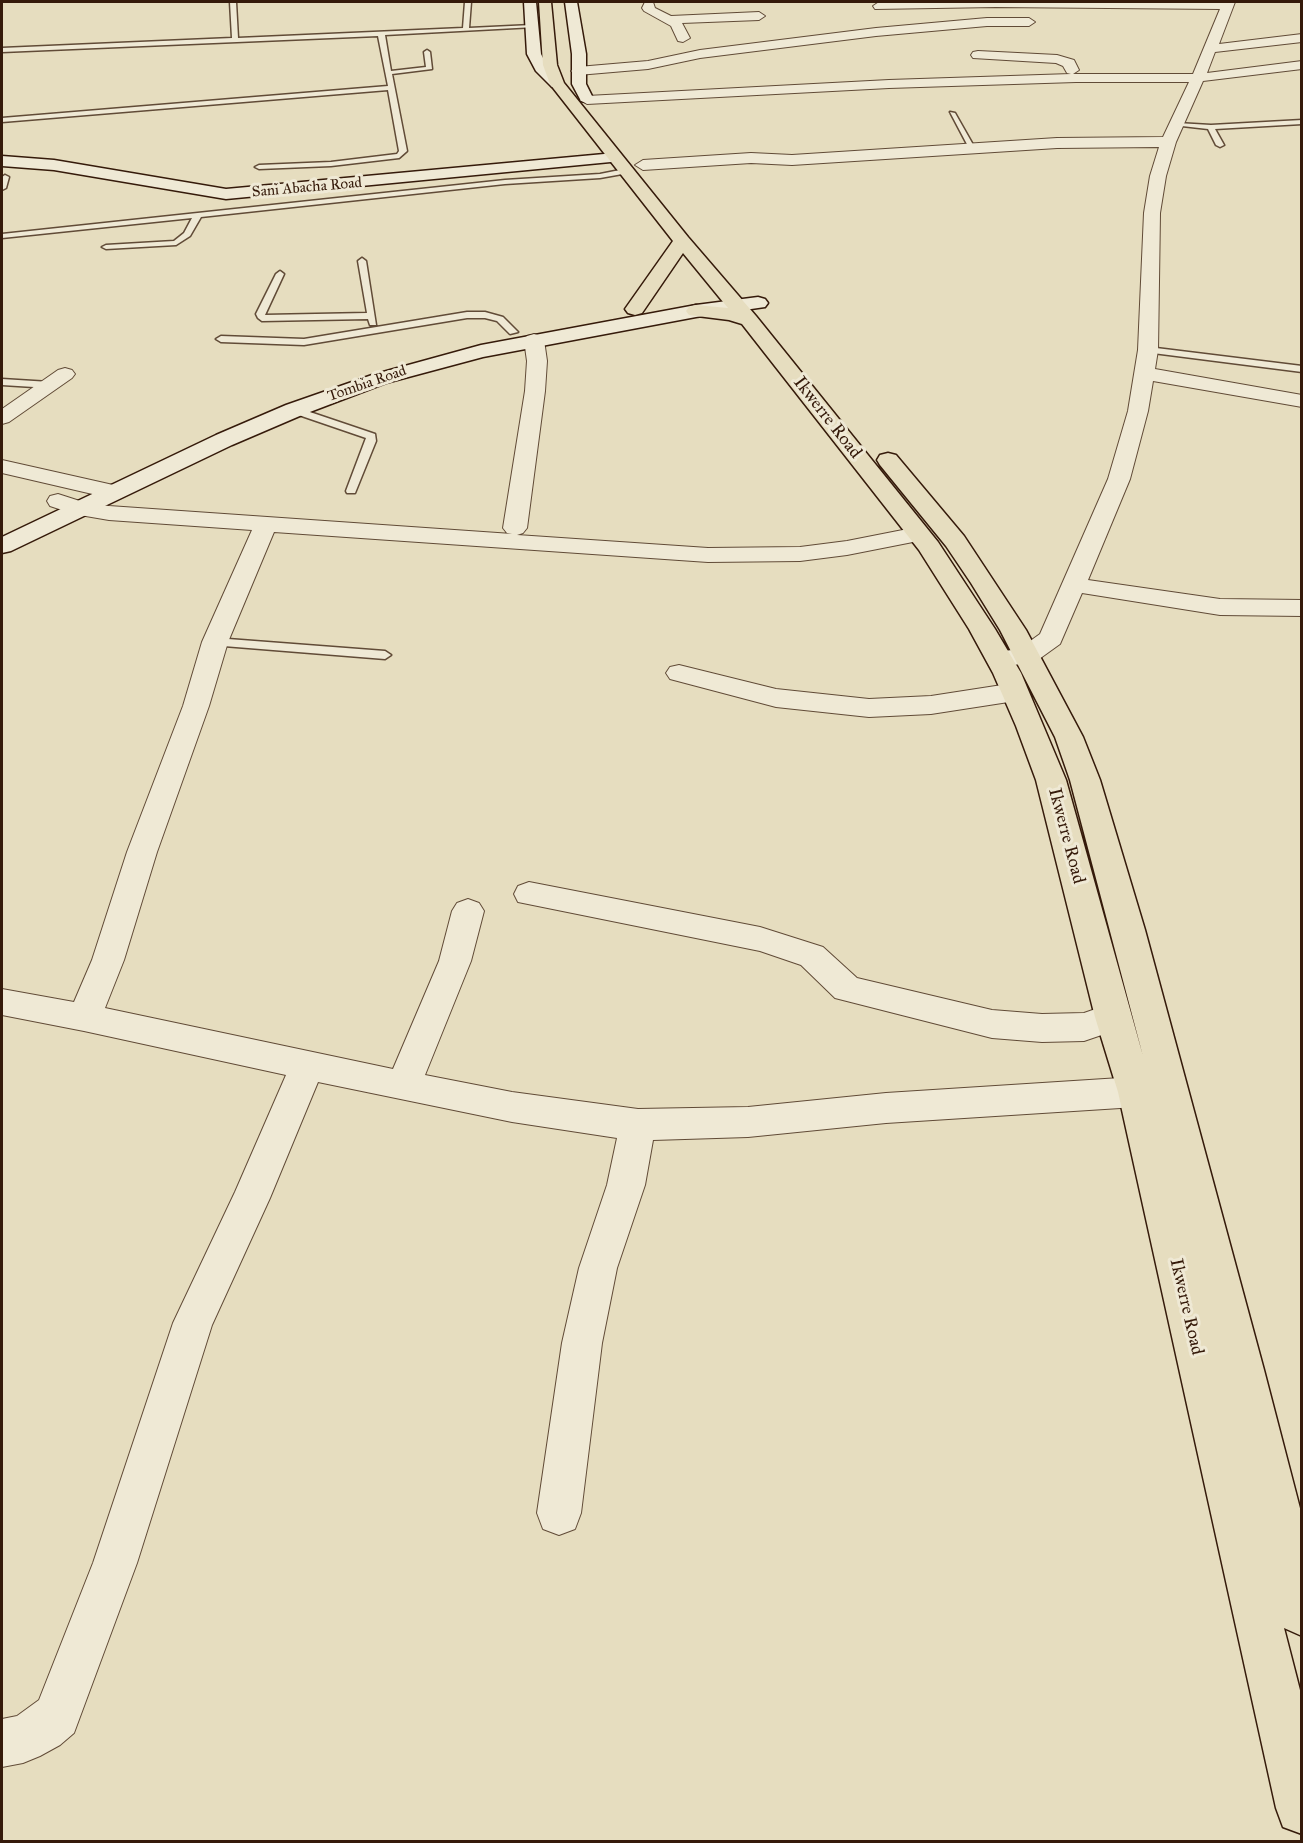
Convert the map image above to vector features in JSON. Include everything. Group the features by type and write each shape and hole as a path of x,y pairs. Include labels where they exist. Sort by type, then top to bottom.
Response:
{"main road":[{"path":"530,2 538,14"},
{"name":"Ikwerre Road","path":"559,2 567,63 577,88 628,164 682,241 743,302 957,588 1013,658 1069,736 1085,780 1128,930 1243,1370 1302,1612"},
{"path":"571,2 579,54 577,88"},
{"name":"Ikwerre Road","path":"538,14 550,65 577,88"},
{"name":"Ikwerre Road","path":"628,164 743,302 955,541 984,583 1013,658 1015,692 1051,780 1113,1017 1136,1092 1302,1808"},
{"name":"Sani Abacha Road","path":"2,178 54,165 226,194 628,164"},
{"path":"635,309 682,241"},
{"name":"Tombia Road","path":"2,528 287,397 384,364 513,332 635,309 743,302"},
{"name":"Tombia Road","path":"2,546 294,410 433,363 534,340 743,302"}],"street":[{"path":"874,4 1228,3 1172,134 1158,176 1152,213 1148,350 1138,411 1119,478 1051,639 1013,658"},
{"path":"649,4 648,8 651,11 671,20 679,28 690,56"},
{"path":"874,4 915,28"},
{"path":"671,20 759,16"},
{"path":"577,88 648,65 690,56 915,28 1029,21"},
{"path":"1210,49 1302,38"},
{"path":"978,55 1064,60 1069,63 1076,78"},
{"path":"577,88 856,85 1076,78 1197,78 1302,65"},
{"path":"628,164 751,158 792,160 1093,142 1172,134"},
{"path":"515,528 535,391 537,361 534,340"},
{"path":"1144,373 1302,401"},
{"path":"2,418 57,380"},
{"path":"2,467 114,492"},
{"path":"58,501 82,509 109,513 575,547 751,556 800,554 847,548 918,534"},
{"path":"84,1017 108,960 142,852 196,706 215,642 266,524"},
{"path":"1075,585 1220,607 1302,608"},
{"path":"680,673 776,698 869,708 931,705 1015,692"},
{"path":"530,894 760,939 812,956 847,989 992,1024 1042,1028 1084,1027 1113,1017"},
{"path":"403,1086 452,970 468,911"},
{"path":"2,1002 84,1017 403,1086 512,1107 638,1125 748,1122 886,1107 1136,1092"},
{"path":"2,1743 23,1739 43,1728 57,1716 116,1563 193,1323 251,1198 307,1067"},
{"path":"559,1513 582,1343 598,1269 626,1185 638,1125"}],"lane":[{"path":"233,2 235,39"},
{"path":"466,30 468,2"},
{"path":"2,50 466,30 538,14"},
{"path":"259,167 331,164 399,156 403,151 381,33"},
{"path":"387,73 429,69 427,52"},
{"path":"2,120 390,88"},
{"path":"952,114 973,148"},
{"path":"1172,134 1211,128 1302,122"},
{"path":"1211,128 1220,145"},
{"path":"2,236 505,182 600,176 628,164"},
{"path":"106,247 176,243 188,234 198,215"},
{"path":"362,261 374,330"},
{"path":"280,274 260,314 262,318 371,316"},
{"path":"221,339 294,343 466,315 485,315 500,320 513,332"},
{"path":"1148,350 1302,369"},
{"path":"2,382 57,380"},
{"path":"294,410 370,436 371,441 351,491"},
{"path":"215,642 385,655"}]}
